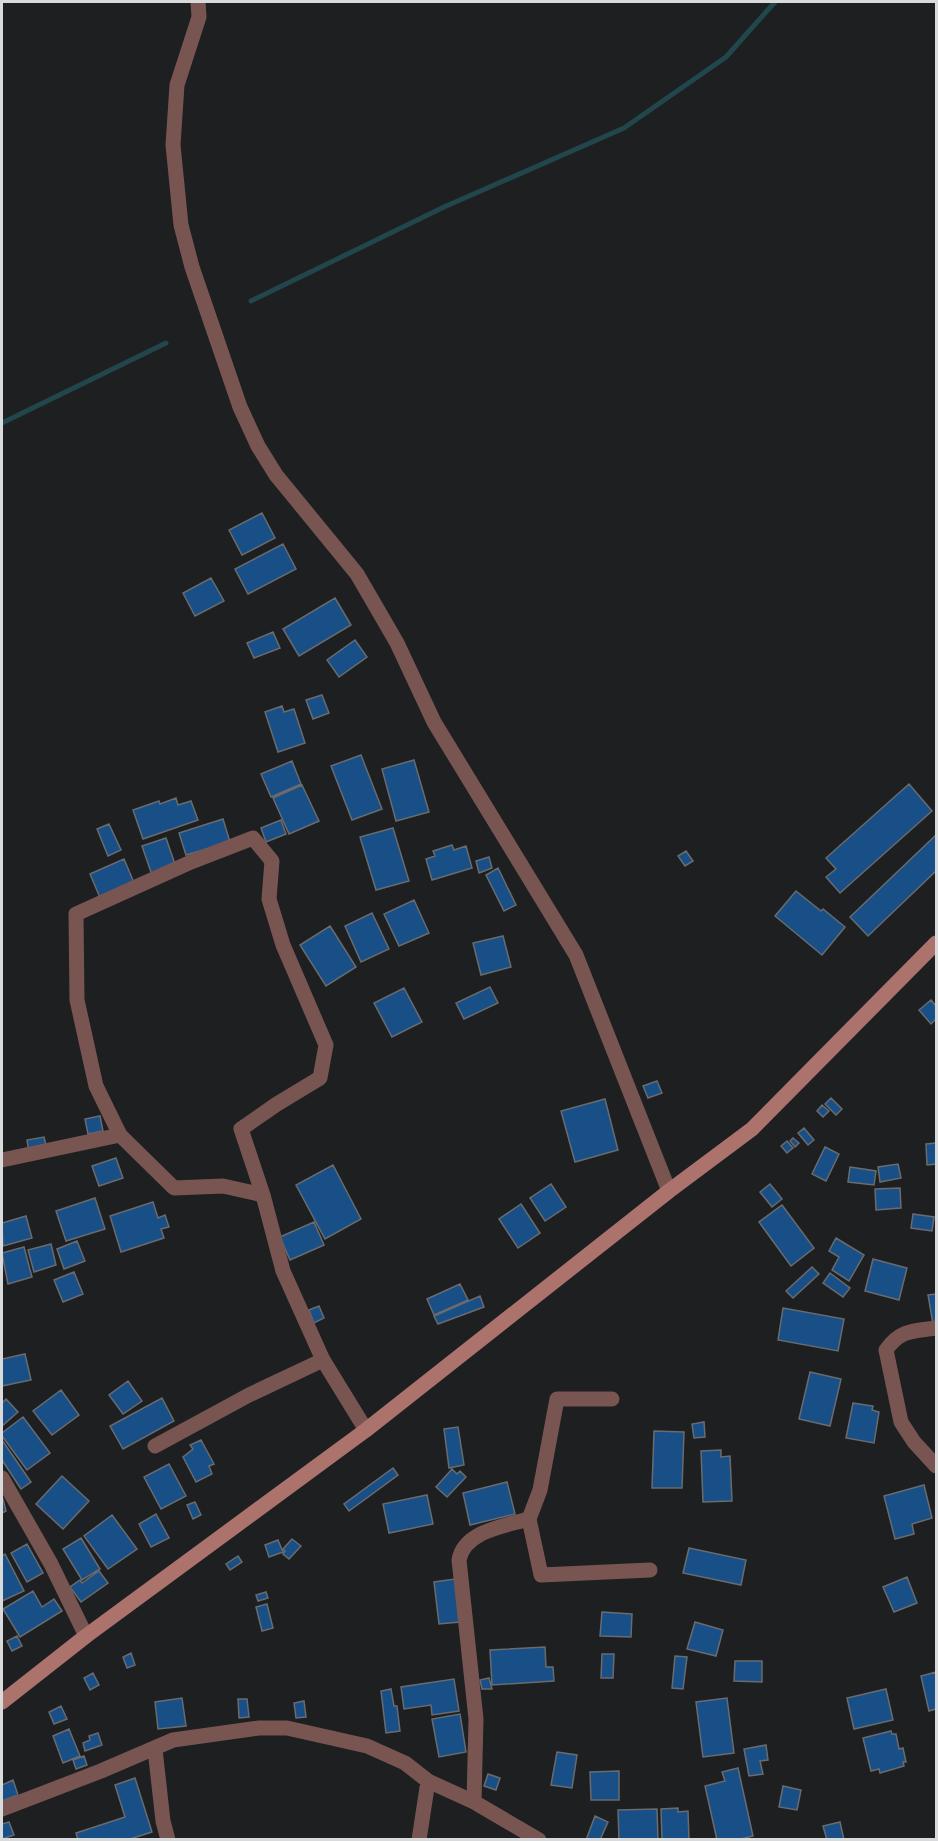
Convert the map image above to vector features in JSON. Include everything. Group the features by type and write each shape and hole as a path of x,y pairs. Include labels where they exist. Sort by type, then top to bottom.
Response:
{"main road":[{"path":"2,1702 86,1635 366,1430 669,1191 752,1130 936,944"}],"street":[{"path":"198,2 200,17 177,85 173,145 181,225 240,407 258,446 276,475 357,574 397,643 434,722 576,955 669,1191"},
{"path":"263,1195 223,1186 174,1188 120,1135 96,1086 77,1000 76,914 190,862 253,838 272,861 269,899 271,908 283,945 327,1045 320,1078 276,1104 242,1129 263,1195 283,1271 323,1360 366,1430"},
{"path":"2,1160 120,1135"},
{"path":"936,1328 905,1333 894,1339 886,1350 901,1422 914,1442 936,1466"},
{"path":"155,1446 249,1395 323,1360"},
{"path":"612,1399 557,1399 540,1490 529,1519 541,1575 650,1570"},
{"path":"2,1478 51,1564 86,1635"},
{"path":"474,1802 476,1719 459,1560 461,1549 471,1539 489,1531 529,1519"},
{"path":"2,1809 173,1740 259,1728 287,1728 368,1746 405,1763 428,1782 474,1802 538,1839"},
{"path":"155,1749 163,1821 168,1839"},
{"path":"419,1839 428,1782"}],"building":[{"path":"262,513 275,538 242,555 229,530"},
{"path":"283,544 296,569 248,594 235,569"},
{"path":"211,578 224,601 195,616 183,593"},
{"path":"335,598 351,625 299,656 283,629"},
{"path":"273,632 280,648 254,658 247,643"},
{"path":"355,640 367,657 339,677 327,660"},
{"path":"322,695 329,713 313,719 306,700"},
{"path":"282,706 284,712 294,709 305,743 278,752 265,712"},
{"path":"361,755 382,809 352,820 331,766"},
{"path":"414,760 429,812 396,821 382,769"},
{"path":"292,761 301,784 271,797 261,774"},
{"path":"909,784 932,811 840,893 826,877 836,869 826,858"},
{"path":"302,785 319,821 289,834 273,798"},
{"path":"176,798 178,805 191,801 198,820 143,839 133,810"},
{"path":"223,819 230,842 186,855 179,833"},
{"path":"281,820 286,834 266,842 261,828"},
{"path":"109,824 121,850 108,856 97,829"},
{"path":"393,828 409,881 376,890 360,837"},
{"path":"936,835 936,871 868,936 850,917"},
{"path":"166,838 176,867 152,875 142,846"},
{"path":"452,845 454,850 466,846 472,868 432,880 426,859 435,856 433,851"},
{"path":"686,851 693,861 685,866 678,856"},
{"path":"489,857 492,868 479,873 476,861"},
{"path":"124,859 135,885 101,900 90,874"},
{"path":"498,868 516,905 504,911 486,875"},
{"path":"796,891 845,927 822,955 775,916"},
{"path":"414,900 429,933 399,946 384,914"},
{"path":"372,913 389,949 361,962 345,926"},
{"path":"330,926 356,967 326,986 300,945"},
{"path":"503,936 511,967 481,975 473,943"},
{"path":"490,987 498,1003 464,1019 456,1003"},
{"path":"404,988 422,1022 392,1037 374,1003"},
{"path":"931,1000 936,1006 936,1019 931,1024 919,1010"},
{"path":"657,1081 662,1093 648,1098 643,1086"},
{"path":"831,1098 842,1109 836,1115 825,1104"},
{"path":"605,1099 618,1150 575,1162 561,1111"},
{"path":"822,1105 829,1111 823,1117 817,1111"},
{"path":"100,1116 103,1131 88,1134 85,1119"},
{"path":"804,1128 814,1140 808,1145 798,1133"},
{"path":"44,1137 47,1150 29,1153 27,1140"},
{"path":"793,1138 799,1143 795,1147 790,1141"},
{"path":"787,1141 793,1148 787,1153 781,1146"},
{"path":"936,1143 936,1164 927,1165 926,1144"},
{"path":"825,1147 839,1154 826,1181 812,1174"},
{"path":"116,1158 123,1178 99,1186 92,1166"},
{"path":"898,1164 901,1178 880,1182 878,1167"},
{"path":"333,1165 361,1219 325,1239 296,1185"},
{"path":"850,1167 876,1171 874,1185 848,1182"},
{"path":"551,1184 566,1207 545,1221 530,1198"},
{"path":"770,1184 782,1199 772,1207 760,1192"},
{"path":"900,1188 901,1208 876,1210 875,1189"},
{"path":"95,1198 105,1229 66,1241 56,1211"},
{"path":"153,1202 158,1218 165,1215 169,1227 161,1229 164,1238 121,1252 110,1216"},
{"path":"521,1204 540,1233 518,1248 499,1219"},
{"path":"782,1205 814,1248 791,1266 759,1222"},
{"path":"913,1214 934,1217 932,1231 911,1228"},
{"path":"26,1216 32,1238 3,1246 2,1223"},
{"path":"314,1222 324,1245 290,1260 280,1237"},
{"path":"836,1238 864,1255 849,1281 832,1270 839,1257 829,1251"},
{"path":"77,1241 85,1261 64,1269 57,1249"},
{"path":"51,1244 56,1265 34,1272 28,1250"},
{"path":"24,1247 32,1277 8,1284 2,1253"},
{"path":"873,1259 907,1268 899,1300 865,1291"},
{"path":"812,1267 819,1274 793,1298 786,1291"},
{"path":"74,1272 83,1294 63,1302 54,1280"},
{"path":"830,1273 850,1288 843,1297 823,1283"},
{"path":"460,1284 468,1300 434,1315 427,1299"},
{"path":"936,1294 936,1323 933,1324 928,1295"},
{"path":"480,1296 484,1307 438,1324 434,1316"},
{"path":"319,1306 324,1318 314,1323 309,1310"},
{"path":"783,1308 844,1319 838,1351 778,1340"},
{"path":"25,1354 31,1380 2,1386 2,1359"},
{"path":"810,1372 841,1379 830,1426 799,1419"},
{"path":"128,1381 142,1401 123,1414 109,1395"},
{"path":"61,1390 79,1415 52,1435 33,1411"},
{"path":"162,1398 174,1421 123,1449 110,1426"},
{"path":"6,1399 18,1412 2,1426 2,1403"},
{"path":"853,1403 873,1406 872,1410 879,1412 874,1443 846,1438"},
{"path":"23,1417 50,1453 27,1470 2,1436 2,1433"},
{"path":"704,1422 705,1437 694,1438 692,1424"},
{"path":"458,1427 464,1465 449,1468 444,1429"},
{"path":"654,1431 684,1432 682,1488 652,1488"},
{"path":"2,1440 31,1482 21,1489 2,1460"},
{"path":"201,1440 214,1464 209,1466 212,1474 196,1482 183,1457 193,1449 190,1445"},
{"path":"721,1450 721,1457 730,1456 732,1501 703,1502 701,1451"},
{"path":"169,1464 186,1496 161,1509 144,1477"},
{"path":"393,1468 398,1475 349,1511 344,1504"},
{"path":"452,1469 457,1474 460,1471 466,1477 447,1497 436,1487"},
{"path":"62,1476 89,1501 63,1529 36,1504"},
{"path":"507,1482 515,1514 470,1525 463,1493"},
{"path":"924,1485 932,1518 912,1524 914,1534 895,1539 884,1496"},
{"path":"427,1495 433,1524 389,1533 383,1504"},
{"path":"2,1500 6,1511 2,1513"},
{"path":"195,1502 201,1515 193,1519 187,1505"},
{"path":"156,1514 169,1538 151,1547 139,1524"},
{"path":"112,1515 137,1549 108,1569 84,1536"},
{"path":"81,1538 100,1569 82,1580 63,1549"},
{"path":"292,1539 301,1546 289,1559 283,1554 285,1551 283,1549"},
{"path":"278,1540 283,1552 269,1557 265,1545"},
{"path":"27,1544 43,1573 27,1582 11,1553"},
{"path":"689,1548 746,1560 741,1585 683,1573"},
{"path":"5,1554 24,1591 2,1601 2,1556"},
{"path":"238,1556 242,1562 230,1570 226,1564"},
{"path":"99,1571 108,1583 81,1602 70,1587 80,1580 82,1583"},
{"path":"907,1577 917,1603 894,1612 883,1587"},
{"path":"455,1579 460,1622 439,1624 434,1582"},
{"path":"33,1591 42,1607 54,1599 62,1611 20,1637 3,1609"},
{"path":"266,1592 268,1598 258,1601 256,1595"},
{"path":"267,1604 273,1628 262,1631 256,1607"},
{"path":"602,1612 632,1614 631,1637 600,1636"},
{"path":"695,1622 723,1630 716,1656 687,1649"},
{"path":"17,1636 22,1646 12,1651 7,1641"},
{"path":"545,1647 546,1667 553,1667 554,1681 492,1685 490,1650"},
{"path":"131,1653 135,1665 127,1668 123,1657"},
{"path":"602,1654 614,1654 613,1678 601,1678"},
{"path":"675,1656 687,1657 683,1689 672,1688"},
{"path":"735,1661 762,1661 762,1682 734,1681"},
{"path":"936,1672 936,1709 929,1711 921,1676"},
{"path":"93,1673 99,1685 90,1690 84,1678"},
{"path":"489,1678 492,1689 482,1689 480,1680"},
{"path":"454,1679 459,1711 432,1715 431,1705 404,1709 401,1687"},
{"path":"391,1689 394,1706 397,1706 400,1731 386,1733 381,1691"},
{"path":"886,1689 893,1720 854,1729 847,1698"},
{"path":"182,1698 186,1726 158,1729 155,1702"},
{"path":"727,1698 734,1753 703,1757 696,1702"},
{"path":"238,1699 247,1699 249,1717 239,1718"},
{"path":"304,1701 306,1717 296,1718 294,1703"},
{"path":"61,1706 67,1719 54,1724 49,1712"},
{"path":"460,1714 466,1752 439,1757 432,1719"},
{"path":"69,1729 80,1756 63,1763 53,1736"},
{"path":"891,1731 892,1734 896,1734 899,1749 903,1748 906,1762 903,1762 904,1766 880,1773 879,1769 871,1771 863,1738"},
{"path":"98,1733 102,1745 85,1751 83,1743 90,1740 89,1736"},
{"path":"766,1745 768,1760 760,1761 763,1774 749,1776 744,1749"},
{"path":"557,1752 577,1755 572,1788 551,1785"},
{"path":"84,1756 87,1765 76,1769 73,1760"},
{"path":"738,1768 753,1836 737,1840 717,1840 705,1786 725,1781 722,1772"},
{"path":"619,1771 619,1800 591,1800 590,1772"},
{"path":"488,1774 500,1778 496,1790 484,1786"},
{"path":"135,1778 152,1832 127,1840 78,1840 76,1833 125,1817 115,1785"},
{"path":"13,1780 18,1795 2,1801 2,1785"},
{"path":"783,1786 801,1790 797,1810 779,1807"},
{"path":"678,1808 678,1812 688,1811 689,1840 662,1840 661,1809"},
{"path":"657,1809 658,1840 619,1840 618,1810"},
{"path":"595,1816 608,1822 600,1840 586,1840"},
{"path":"9,1822 14,1835 2,1839 2,1824"},
{"path":"840,1822 844,1840 827,1840 823,1826"}],"waterway":[{"path":"251,301 444,207 624,128 726,57 775,2"},
{"path":"2,423 166,343"}]}
